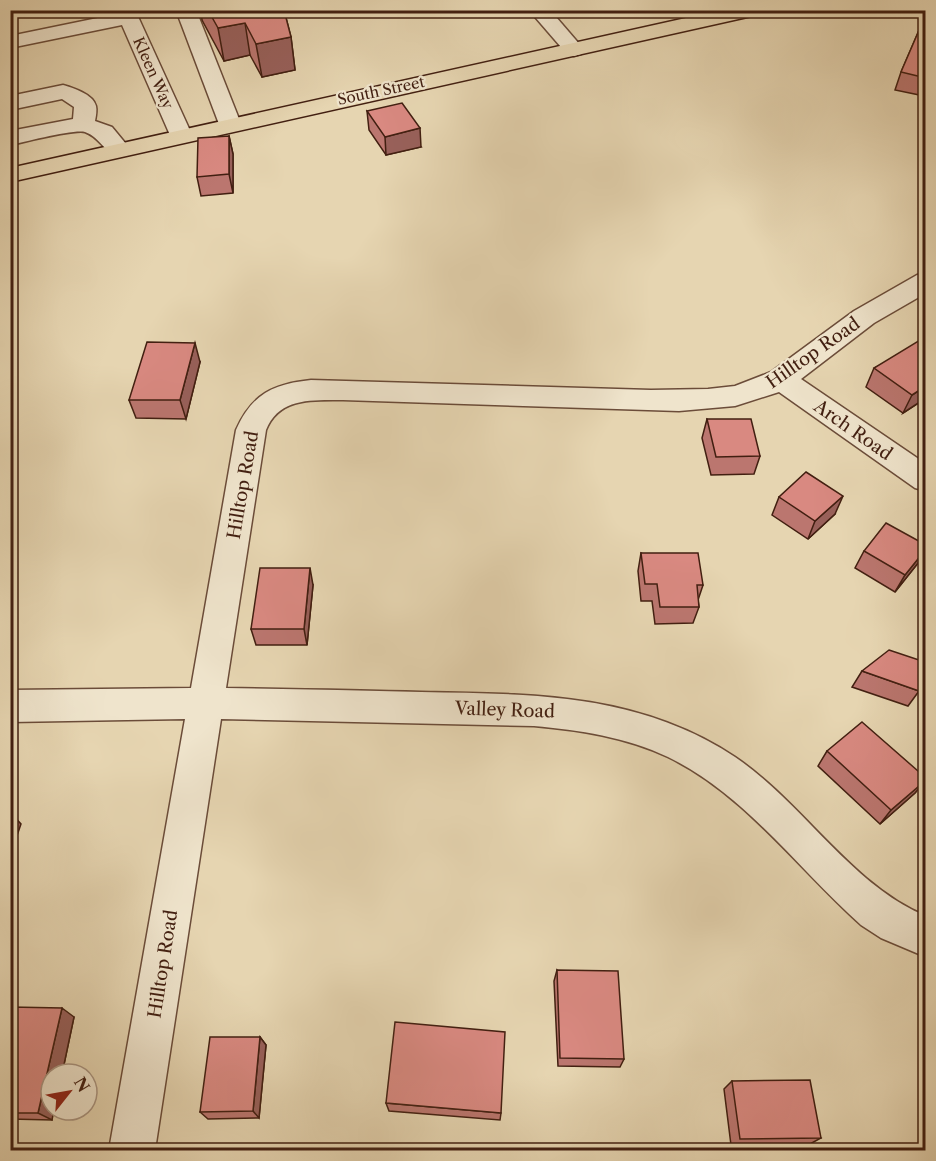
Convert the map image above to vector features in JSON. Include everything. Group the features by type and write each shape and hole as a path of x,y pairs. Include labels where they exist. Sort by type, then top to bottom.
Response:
{"main road":[{"name":"South Street","path":"10,175 230,124 752,10"}],"street":[{"path":"186,10 230,124"},
{"path":"539,10 574,50"},
{"path":"10,42 126,14"},
{"name":"Kleen Way","path":"126,14 181,135"},
{"path":"10,103 63,92 72,95 85,105 84,124"},
{"path":"10,138 84,124 104,132 120,150"},
{"name":"Hilltop Road","path":"132,1150 251,430 259,412 274,399 298,391 323,390 706,399 744,395 781,379 871,313 926,280"},
{"name":"Arch Road","path":"781,379 926,480"},
{"name":"Valley Road","path":"10,706 207,703 534,710 596,718 640,730 686,748 725,771 868,905 895,924 926,938"}],"building":[{"path":"208,10 284,10 291,37 256,44 245,23 218,28"},
{"path":"926,14 926,78 901,72"},
{"path":"402,103 420,128 385,137 367,111"},
{"path":"229,136 229,174 197,177 198,138"},
{"path":"920,340 926,343 926,386 912,395 874,368"},
{"path":"147,342 195,343 180,400 129,400"},
{"path":"707,419 751,419 760,456 716,457"},
{"path":"806,472 843,496 815,521 779,497"},
{"path":"886,523 926,545 926,549 905,575 864,551"},
{"path":"641,553 698,553 703,585 697,585 699,607 660,607 657,584 645,584"},
{"path":"260,568 310,568 304,629 251,629"},
{"path":"889,650 925,662 919,691 862,671"},
{"path":"862,722 926,778 891,810 827,751"},
{"path":"557,970 618,971 624,1059 560,1058"},
{"path":"10,1007 62,1008 50,1062 39,1062 38,1113 10,1113"},
{"path":"395,1022 505,1032 501,1113 386,1103"},
{"path":"210,1037 260,1037 253,1111 200,1112"},
{"path":"810,1080 821,1138 740,1139 732,1081"}]}
